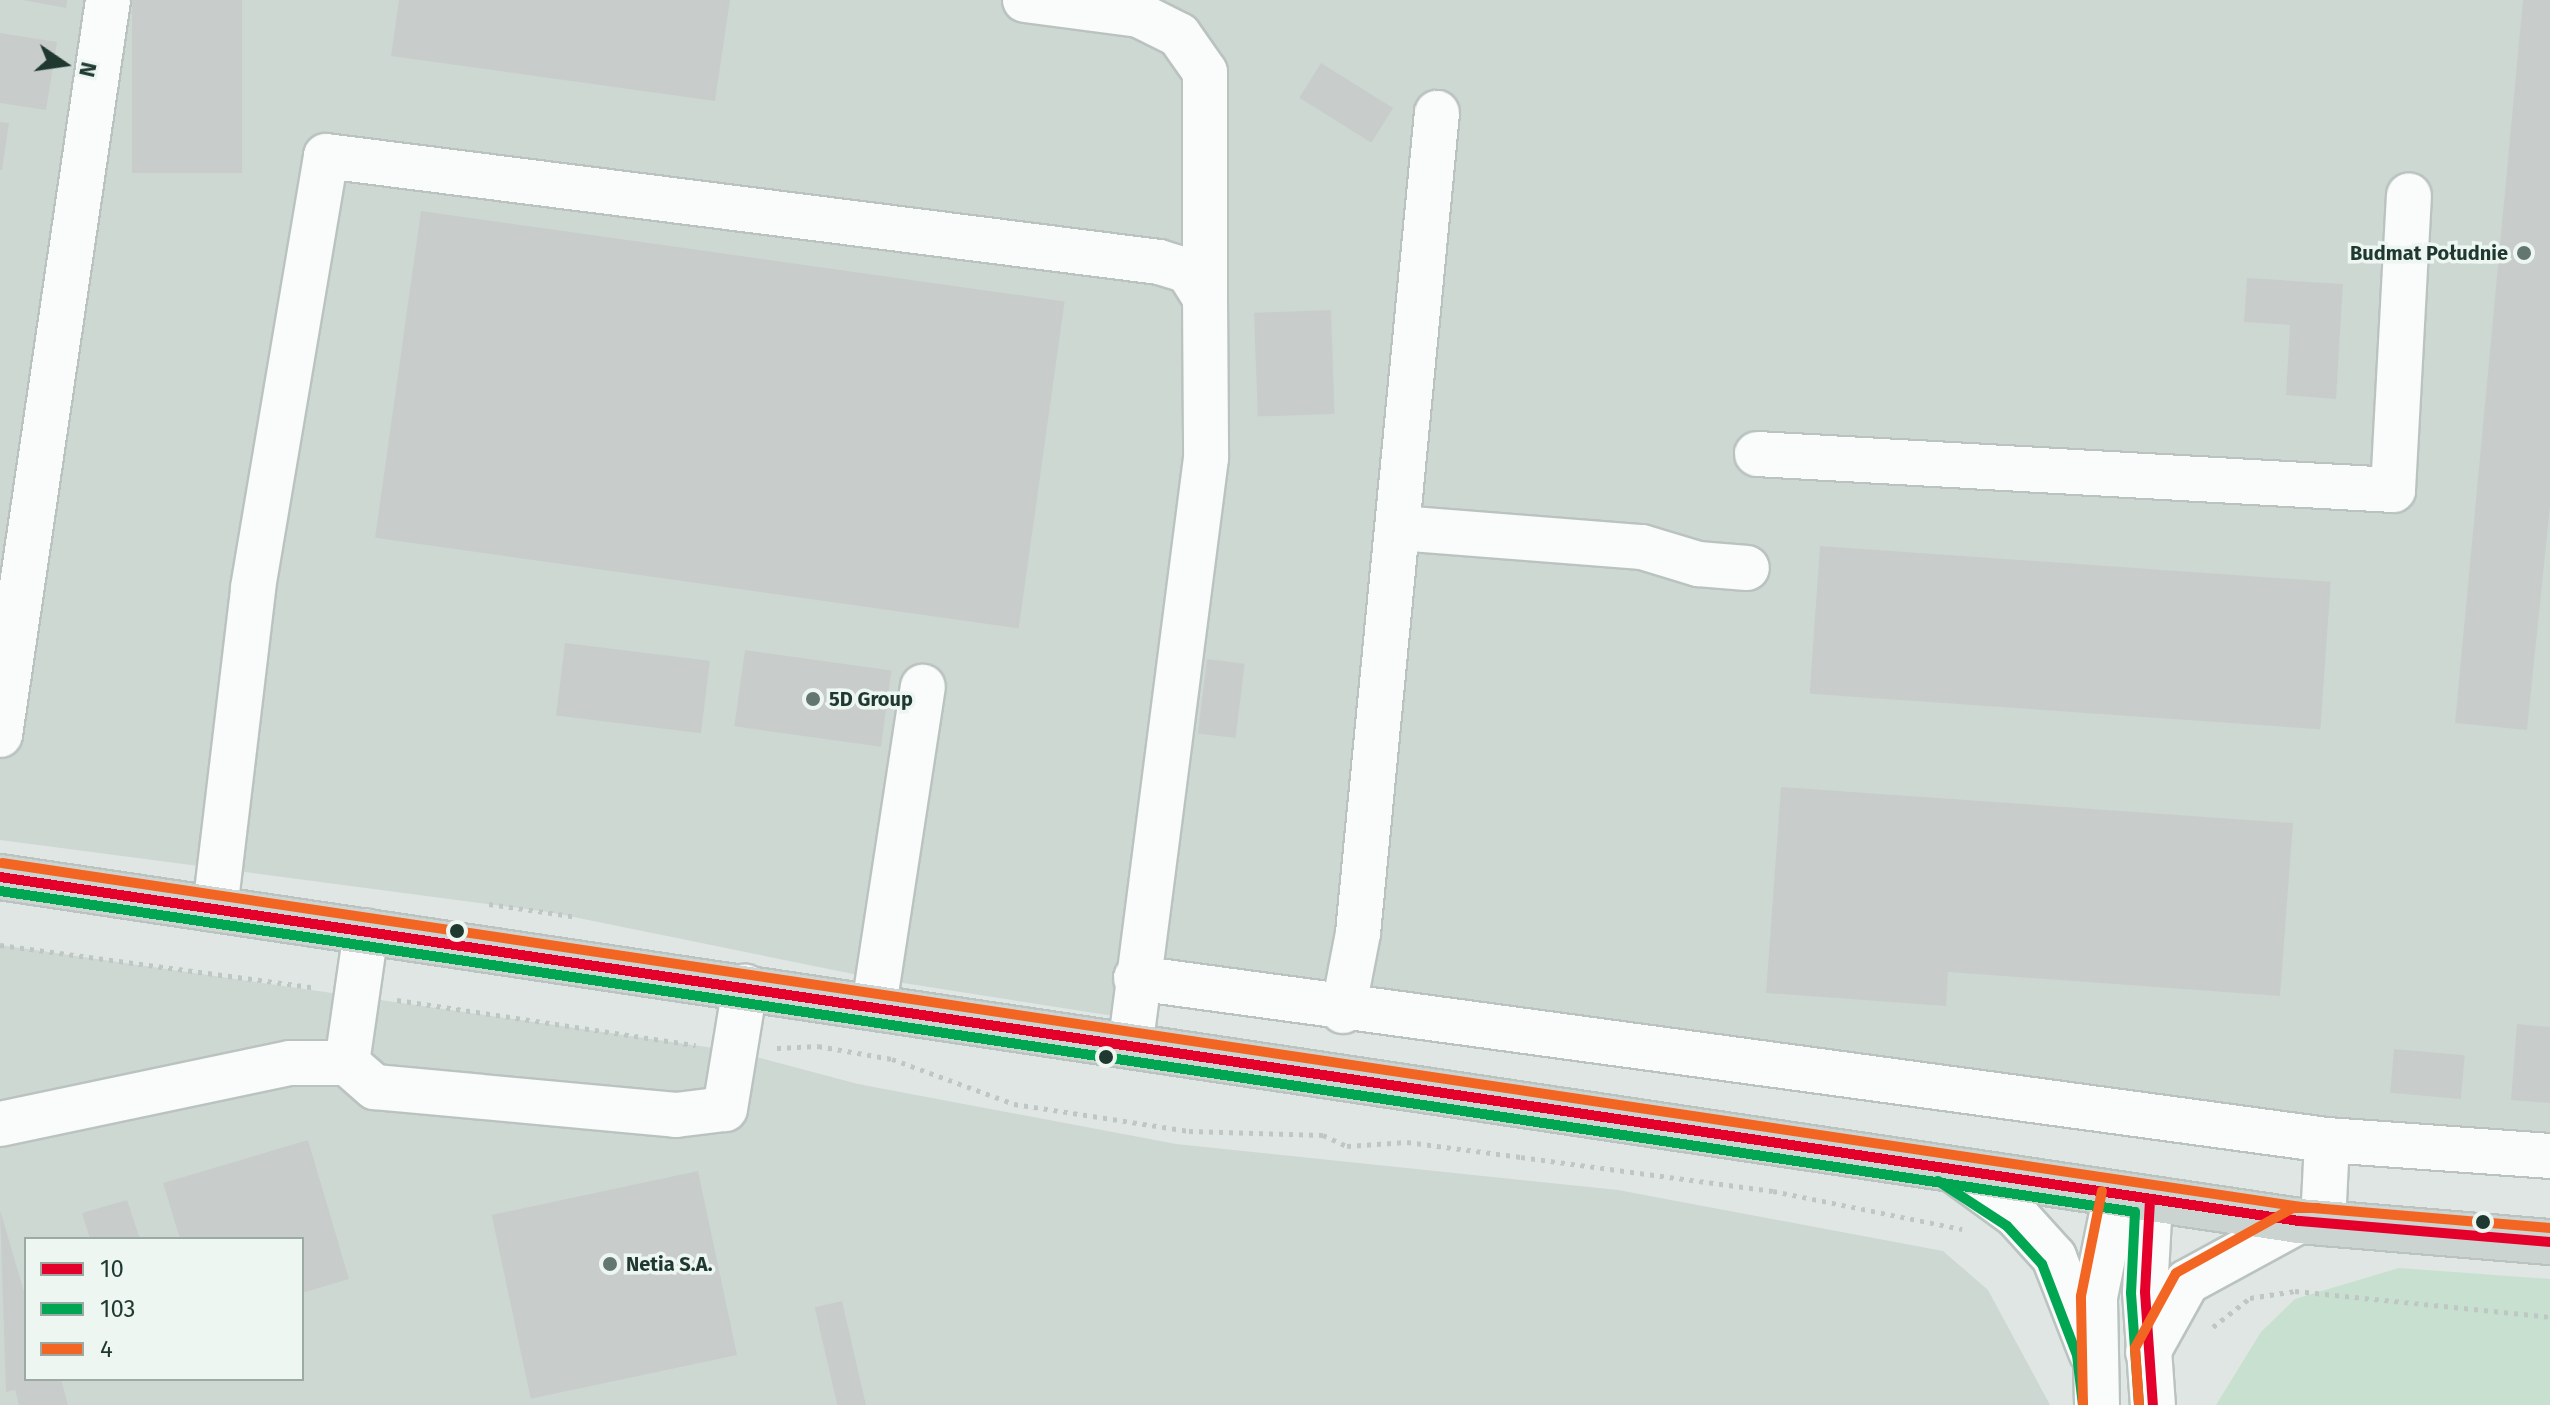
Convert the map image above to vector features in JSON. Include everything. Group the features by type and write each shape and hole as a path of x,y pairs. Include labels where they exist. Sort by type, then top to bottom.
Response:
{"main road":[{"path":"0,877 1131,1041 2133,1197 2311,1222 2550,1242"}],"street":[{"path":"0,735 108,0"},
{"path":"1025,0 1139,15 1179,35 1205,72 1206,458 1136,978 1131,1041"},
{"path":"1343,1011 1399,528 1437,113"},
{"path":"215,909 253,588 326,156 1159,262 1188,271 1205,298"},
{"path":"1757,454 2393,490 2409,195"},
{"path":"1399,528 1642,547 1698,564 1747,568"},
{"path":"874,1006 923,687"},
{"path":"347,1063 366,931"},
{"path":"1136,978 1343,1011 2327,1140 2550,1156"},
{"path":"0,1124 290,1063 347,1063 375,1087 676,1115 725,1109 745,987"},
{"path":"2148,1352 2187,1282 2311,1222 2327,1140"},
{"path":"1954,1170 2016,1215 2054,1257 2091,1352"},
{"path":"2133,1197 2153,1405"},
{"path":"2097,1405 2091,1352 2099,1258 2133,1197"}],"path":[{"path":"0,945 357,994 734,1051 818,1046 892,1059 1014,1104 1189,1131 1323,1135 1347,1146 1407,1142 1521,1157 1773,1191 1973,1232"},
{"path":"2207,1334 2250,1298 2295,1291 2550,1317"}],"shaded area":[{"path":"0,0 2550,0 2550,1156 1169,987 1133,1019 878,979 549,912 0,840"},
{"path":"0,945 734,1051 858,1084 1176,1144 1618,1190 1943,1251 1988,1290 2050,1405 0,1405"}],"green space":[{"path":"2399,1268 2550,1279 2550,1405 2216,1405 2261,1332 2295,1299"}],"building":[{"path":"22,0 67,0 66,8"},
{"path":"132,0 242,0 242,173 132,173"},
{"path":"399,0 730,0 715,101 391,56"},
{"name":"Budmat Południe","path":"2523,0 2550,0 2550,506 2527,730 2455,723"},
{"path":"0,33 57,42 46,110 0,103"},
{"path":"1321,63 1393,108 1371,143 1299,98"},
{"path":"0,122 9,123 2,170 0,170"},
{"path":"421,211 1065,301 1019,628 375,538"},
{"path":"2247,278 2343,284 2336,399 2286,395 2290,325 2244,322"},
{"path":"1331,310 1335,414 1258,417 1254,313"},
{"path":"1820,546 2331,582 2320,729 1810,694"},
{"path":"565,643 710,661 701,733 556,715"},
{"name":"5D Group","path":"745,650 892,671 881,747 734,726"},
{"path":"1207,659 1245,664 1236,738 1198,733"},
{"path":"1781,787 2293,823 2280,996 1948,972 1946,1006 1766,993"},
{"path":"2517,1024 2550,1027 2550,1103 2511,1100"},
{"path":"2394,1049 2465,1055 2461,1099 2390,1093"},
{"path":"308,1140 349,1279 304,1292 304,1237 179,1237 163,1183"},
{"path":"698,1171 737,1355 531,1399 492,1215"},
{"path":"127,1200 139,1237 89,1237 82,1213"},
{"path":"0,1210 24,1291 24,1381 62,1381 68,1405 19,1405 15,1390 6,1392"},
{"path":"842,1301 866,1405 837,1405 815,1307"}],"transit line":[{"name":"4","path":"2,863 2301,1207 2550,1228"},
{"name":"10","path":"0,877 2299,1221 2550,1242"},
{"name":"103","path":"0,891 2135,1212 2131,1293 2139,1405"},
{"name":"103","path":"1938,1181 2007,1226 2042,1264 2077,1355 2083,1405"},
{"name":"4","path":"2083,1405 2081,1296 2102,1191"},
{"name":"10","path":"2150,1200 2145,1292 2153,1405"},
{"name":"4","path":"2139,1405 2135,1348 2176,1273 2293,1208 2318,1208"}],"place":[{"name":"Budmat Południe","path":"2524,253"},
{"name":"5D Group","path":"813,699"},
{"name":"Netia S.A.","path":"610,1264"}]}
